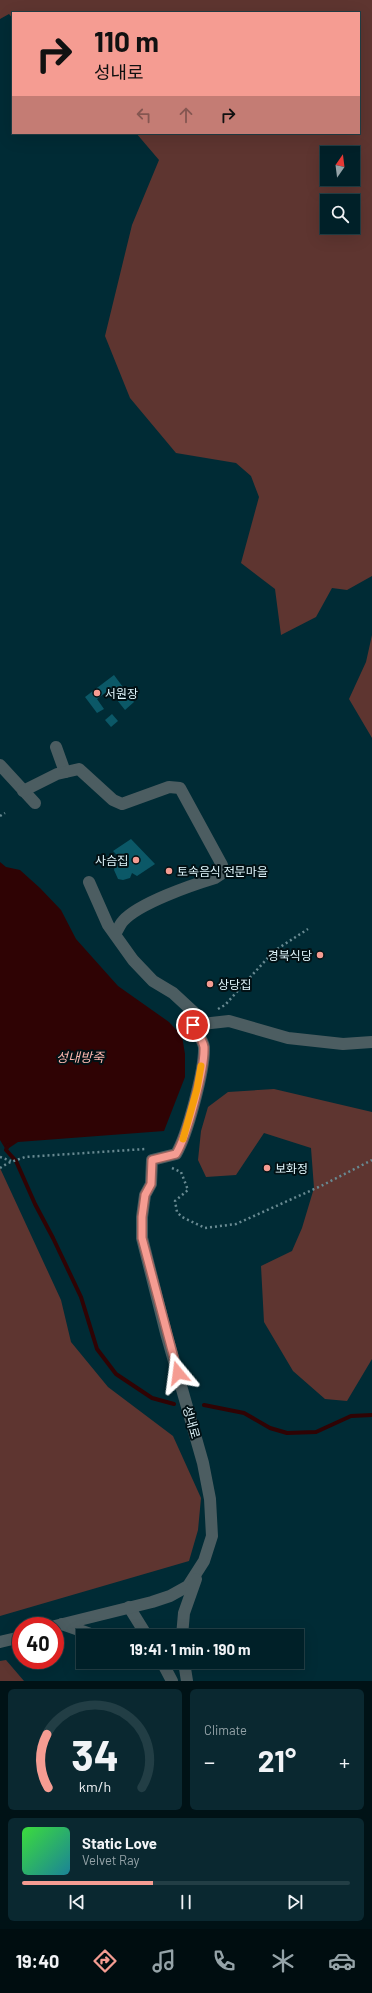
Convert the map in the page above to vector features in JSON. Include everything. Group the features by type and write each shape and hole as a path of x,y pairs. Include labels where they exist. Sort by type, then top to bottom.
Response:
{"street":[{"path":"56,747 65,772"},
{"path":"0,765 35,803"},
{"path":"23,791 44,779 65,772 79,770 113,800 122,804 169,787 180,788 222,865 221,874 215,878 173,892 135,911 123,921 115,934"},
{"path":"89,882 108,925 133,960 153,980 189,1006 200,1018 193,1025"},
{"path":"193,1025 229,1022 288,1038 344,1044 372,1042"},
{"path":"149,1154 176,1154 182,1144 197,1089 204,1046 193,1025"},
{"name":"성내로","path":"64,1623 170,1596 188,1586 204,1561 212,1536 210,1499 203,1463 166,1333 142,1238 142,1217 145,1195 151,1184 149,1154"},
{"path":"183,1629 184,1613 204,1561"},
{"path":"129,1607 142,1629"},
{"path":"64,1627 76,1630"},
{"path":"0,1642 12,1639"},
{"path":"166,1669 172,1681"},
{"path":"185,1669 187,1681"}],"path":[{"path":"0,816 4,813"},
{"path":"212,1013 225,1005 274,952 308,929"},
{"path":"0,1168 10,1162 25,1157 149,1154 181,1172 188,1190 175,1201 177,1212 182,1217 205,1228 236,1224 321,1186 372,1160"},
{"path":"0,1157 10,1162"}],"shaded area":[{"path":"0,0 372,0 372,576 347,590 332,588 316,617 281,635 275,589 241,563 259,497 251,476 236,463 176,453 130,398 105,336 132,225 159,160 137,134 360,134 360,12 12,12 12,18 9,14 0,19"},
{"path":"372,635 372,738 349,699 366,662"},
{"path":"274,1089 372,1112 372,1359 347,1401 325,1399 293,1371 264,1322 261,1266 292,1251 302,1228 314,1188 311,1148 264,1133 236,1175 206,1177 198,1160 201,1131 208,1107 228,1092"},
{"path":"0,1168 61,1300 71,1342 108,1387 173,1436 201,1498 198,1530 189,1561 0,1616"},
{"path":"6,1660 12,1669 14,1669 24,1681 0,1681 0,1661"}],"water":[{"name":"성내방죽","path":"0,862 6,867 20,870 40,888 61,910 76,939 118,986 169,1022 182,1036 185,1054 185,1077 164,1131 18,1142 6,1150 0,1140"}],"building":[{"name":"서원장","path":"114,675 134,702 125,710 109,690 97,699 104,709 97,713 85,697"},
{"path":"112,714 118,721 111,727 105,720"},
{"name":"사슴집","path":"131,839 155,864 137,876 132,873 130,878 123,880 118,879 114,870 116,863 122,860 113,851"}],"waterway":[{"path":"8,1145 6,1150 16,1161 35,1204 81,1297 97,1349 116,1374 152,1398 174,1404"},
{"path":"204,1405 244,1413 270,1428 287,1433 316,1432 351,1416 372,1415"}],"slow traffic":[{"path":"183,1139 197,1089 201,1066"}],"place":[{"name":"서원장","path":"97,693"},
{"name":"사슴집","path":"136,860"},
{"name":"토속음식 전문마을","path":"169,871"},
{"name":"경북식당","path":"320,955"},
{"name":"상당집","path":"210,984"},
{"name":"보화정","path":"267,1168"}],"route":[{"path":"178,1373 166,1333 142,1238 142,1217 145,1195 151,1184 152,1160 176,1154 182,1144 197,1089 204,1046 193,1025"}]}
